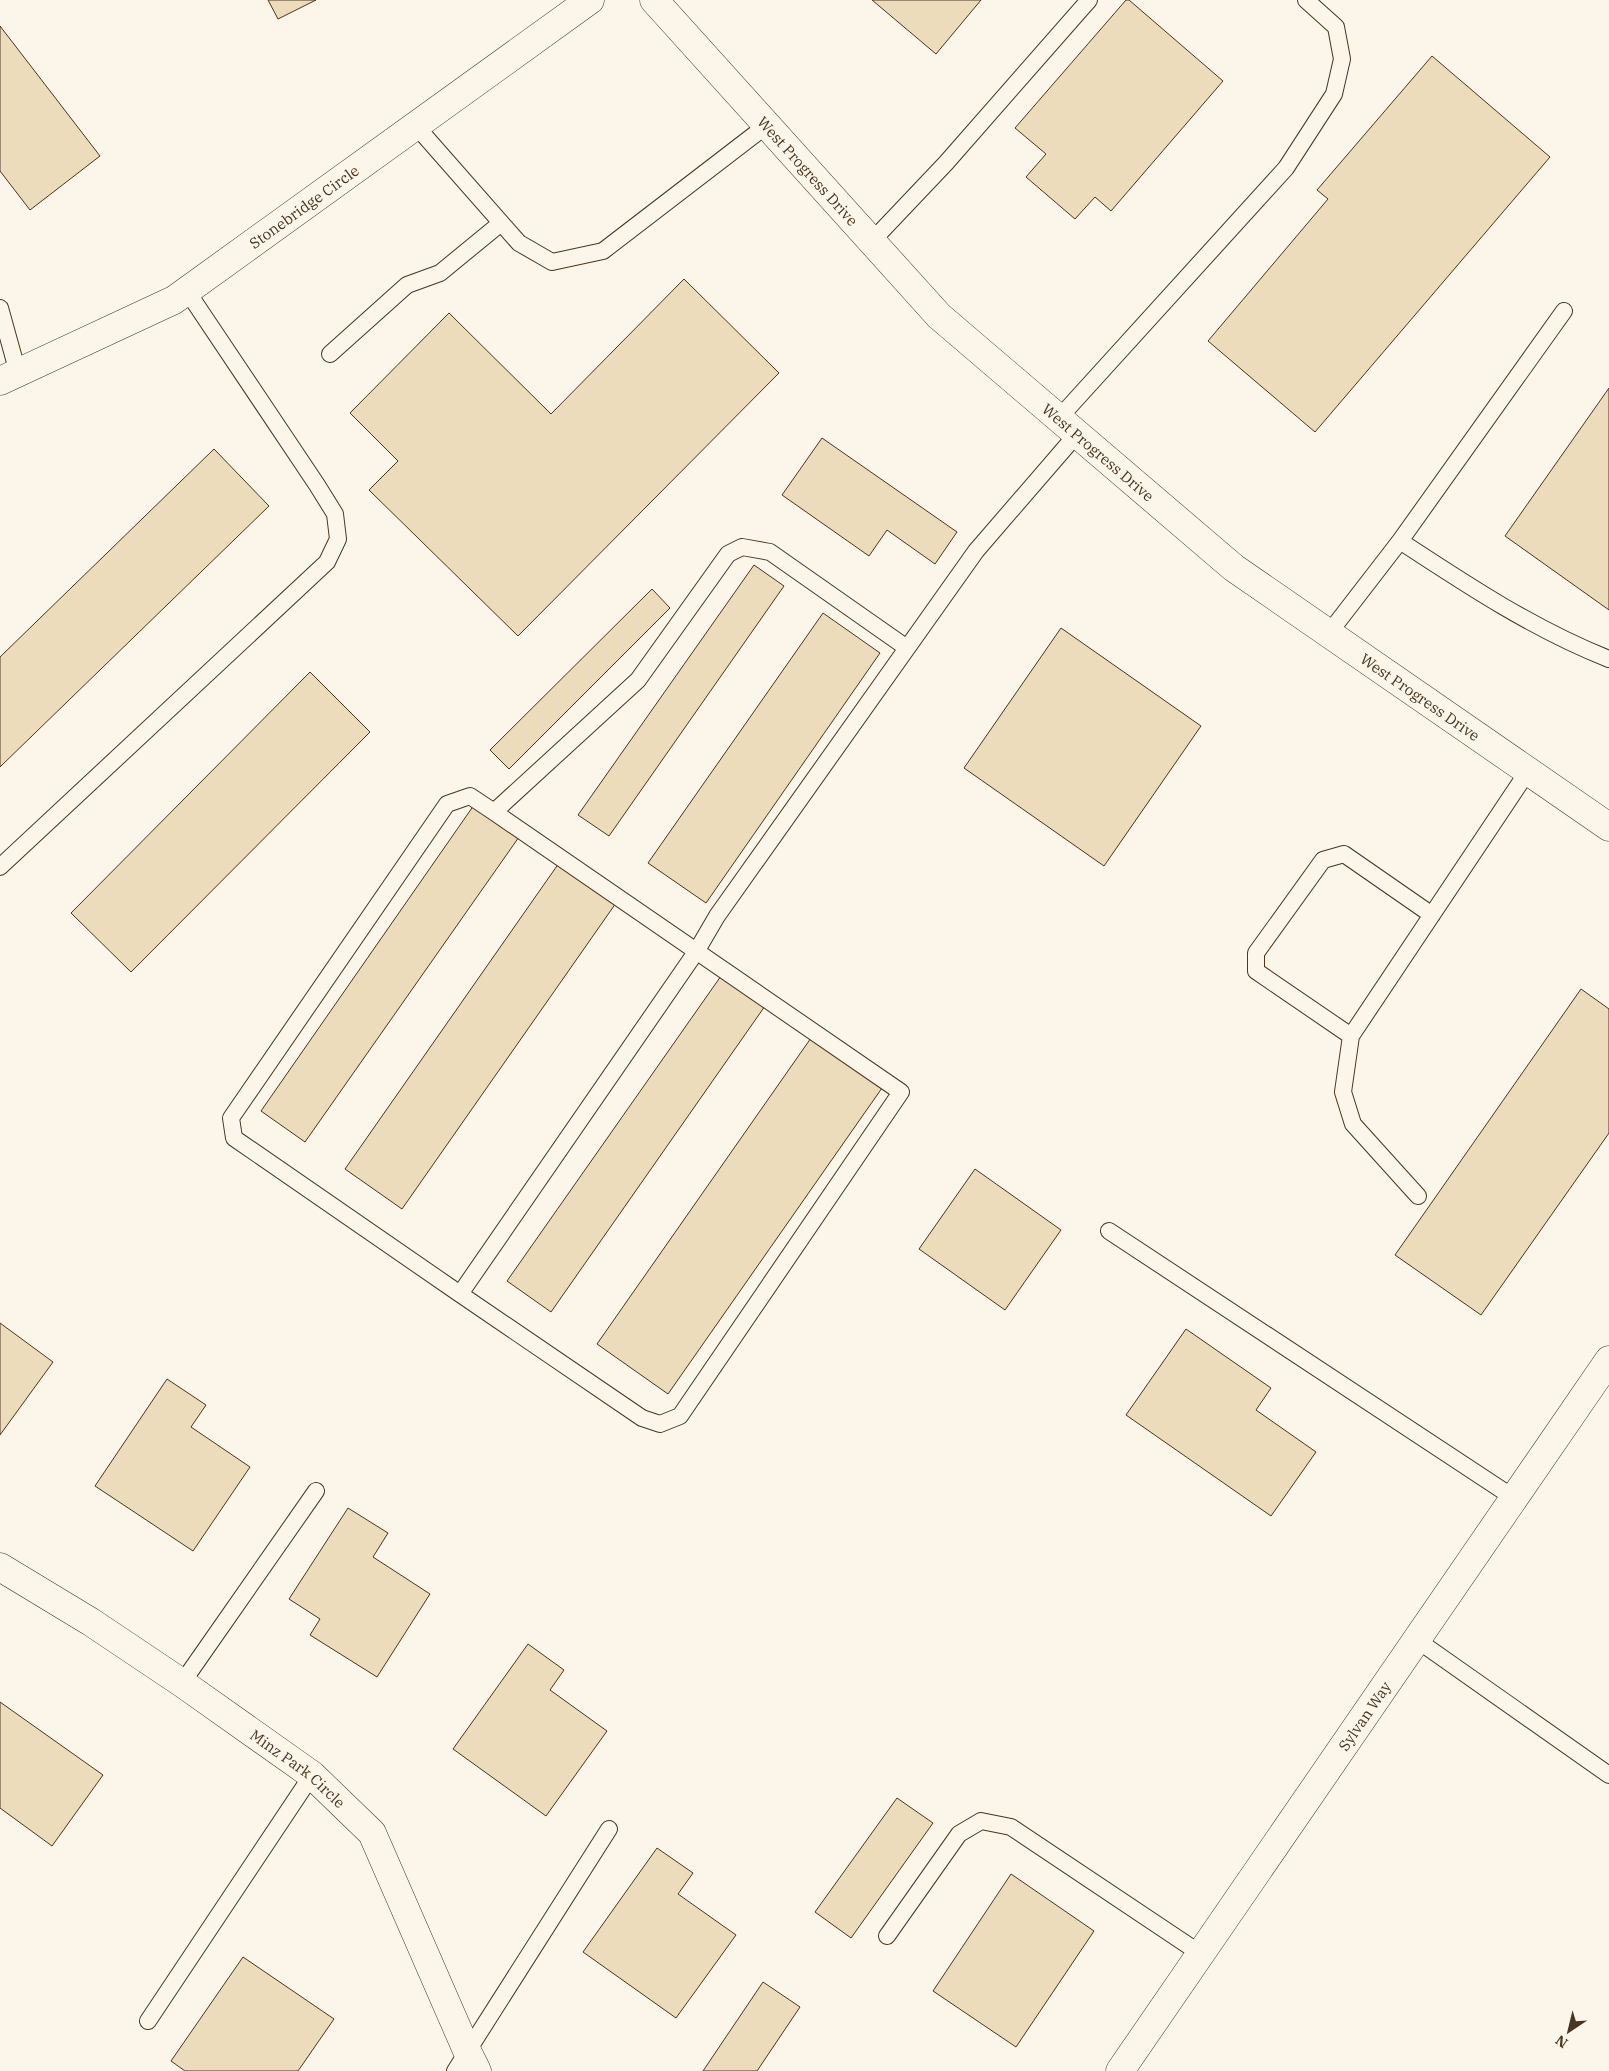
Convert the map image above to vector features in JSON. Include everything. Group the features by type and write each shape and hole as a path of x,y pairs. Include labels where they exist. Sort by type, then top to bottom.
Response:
{"street":[{"name":"Stonebridge Circle","path":"9,377 174,300 590,0"},
{"name":"West Progress Drive","path":"654,0 939,316 1234,568 1609,827"},
{"name":"Sylvan Way","path":"1120,2071 1609,1360"},
{"name":"Minz Park Circle","path":"0,1567 91,1622 182,1683 312,1775 372,1833 467,2065"}],"lane":[{"path":"872,241 946,163 1089,0"},
{"path":"460,1294 696,952 717,916 976,551 1068,426 1286,168 1334,94 1342,59 1336,26 1306,0"},
{"path":"416,126 519,243 552,262 603,251 766,125"},
{"path":"330,354 407,285 440,273 501,223"},
{"path":"0,867 327,562 338,539 335,514 317,484 187,291"},
{"path":"0,308 9,377"},
{"path":"1329,633 1400,541 1564,311"},
{"path":"1400,541 1474,590 1577,646 1609,659"},
{"path":"494,812 638,680 728,554 742,547 770,552 907,648"},
{"path":"1418,1196 1353,1124 1343,1092 1351,1036 1528,771"},
{"path":"470,796 696,952 901,1092 680,1416 660,1424 642,1418 234,1138 230,1118 447,804 470,796"},
{"path":"1351,1036 1256,971 1256,954 1323,860 1344,854 1432,915"},
{"path":"1110,1230 1514,1498"},
{"path":"182,1683 316,1491"},
{"path":"1417,1640 1609,1775"},
{"path":"148,2020 312,1775"},
{"path":"887,1936 959,1834 980,1821 1011,1827 1201,1954"},
{"path":"467,2065 488,2017 609,1830"}],"building":[{"path":"268,0 316,0 278,19"},
{"path":"872,0 981,0 936,54"},
{"path":"1126,0 1129,0 1223,81 1111,211 1095,197 1075,219 1026,177 1046,154 1015,128"},
{"path":"0,26 100,156 30,210 0,171"},
{"path":"1432,56 1550,157 1315,432 1208,341 1328,199 1317,190"},
{"path":"684,279 779,373 518,636 369,490 398,461 350,413 449,313 551,414"},
{"path":"1609,388 1609,610 1505,536"},
{"path":"822,438 957,532 935,564 887,530 869,556 782,495"},
{"path":"214,449 269,506 0,767 0,657"},
{"path":"754,565 784,586 609,836 578,815"},
{"path":"652,589 670,608 509,769 490,750"},
{"path":"823,613 880,653 706,903 648,863"},
{"path":"1061,628 1201,726 1104,866 964,768"},
{"path":"310,672 370,732 131,972 71,913"},
{"path":"474,805 519,837 305,1142 261,1111"},
{"path":"559,863 616,903 402,1209 345,1169"},
{"path":"721,976 765,1006 551,1312 507,1281"},
{"path":"1581,989 1609,1009 1609,1133 1481,1315 1395,1255"},
{"path":"811,1038 882,1088 668,1394 597,1344"},
{"path":"975,1169 1061,1230 1005,1310 919,1249"},
{"path":"0,1323 53,1362 0,1435"},
{"path":"1186,1329 1271,1388 1256,1410 1316,1452 1271,1516 1126,1415"},
{"path":"167,1379 206,1405 191,1427 250,1467 193,1551 95,1486"},
{"path":"348,1508 388,1533 373,1557 430,1594 377,1677 310,1635 320,1619 289,1599"},
{"path":"528,1644 564,1670 550,1690 607,1731 546,1816 453,1749"},
{"path":"0,1702 103,1775 52,1846 0,1808"},
{"path":"897,1798 933,1823 851,1938 815,1912"},
{"path":"657,1848 693,1873 678,1894 736,1935 676,2018 583,1952"},
{"path":"1011,1874 1094,1931 1016,2047 933,1991"},
{"path":"243,1957 334,2019 298,2071 185,2071 171,2061"},
{"path":"763,1982 800,2007 757,2071 703,2071"}]}
